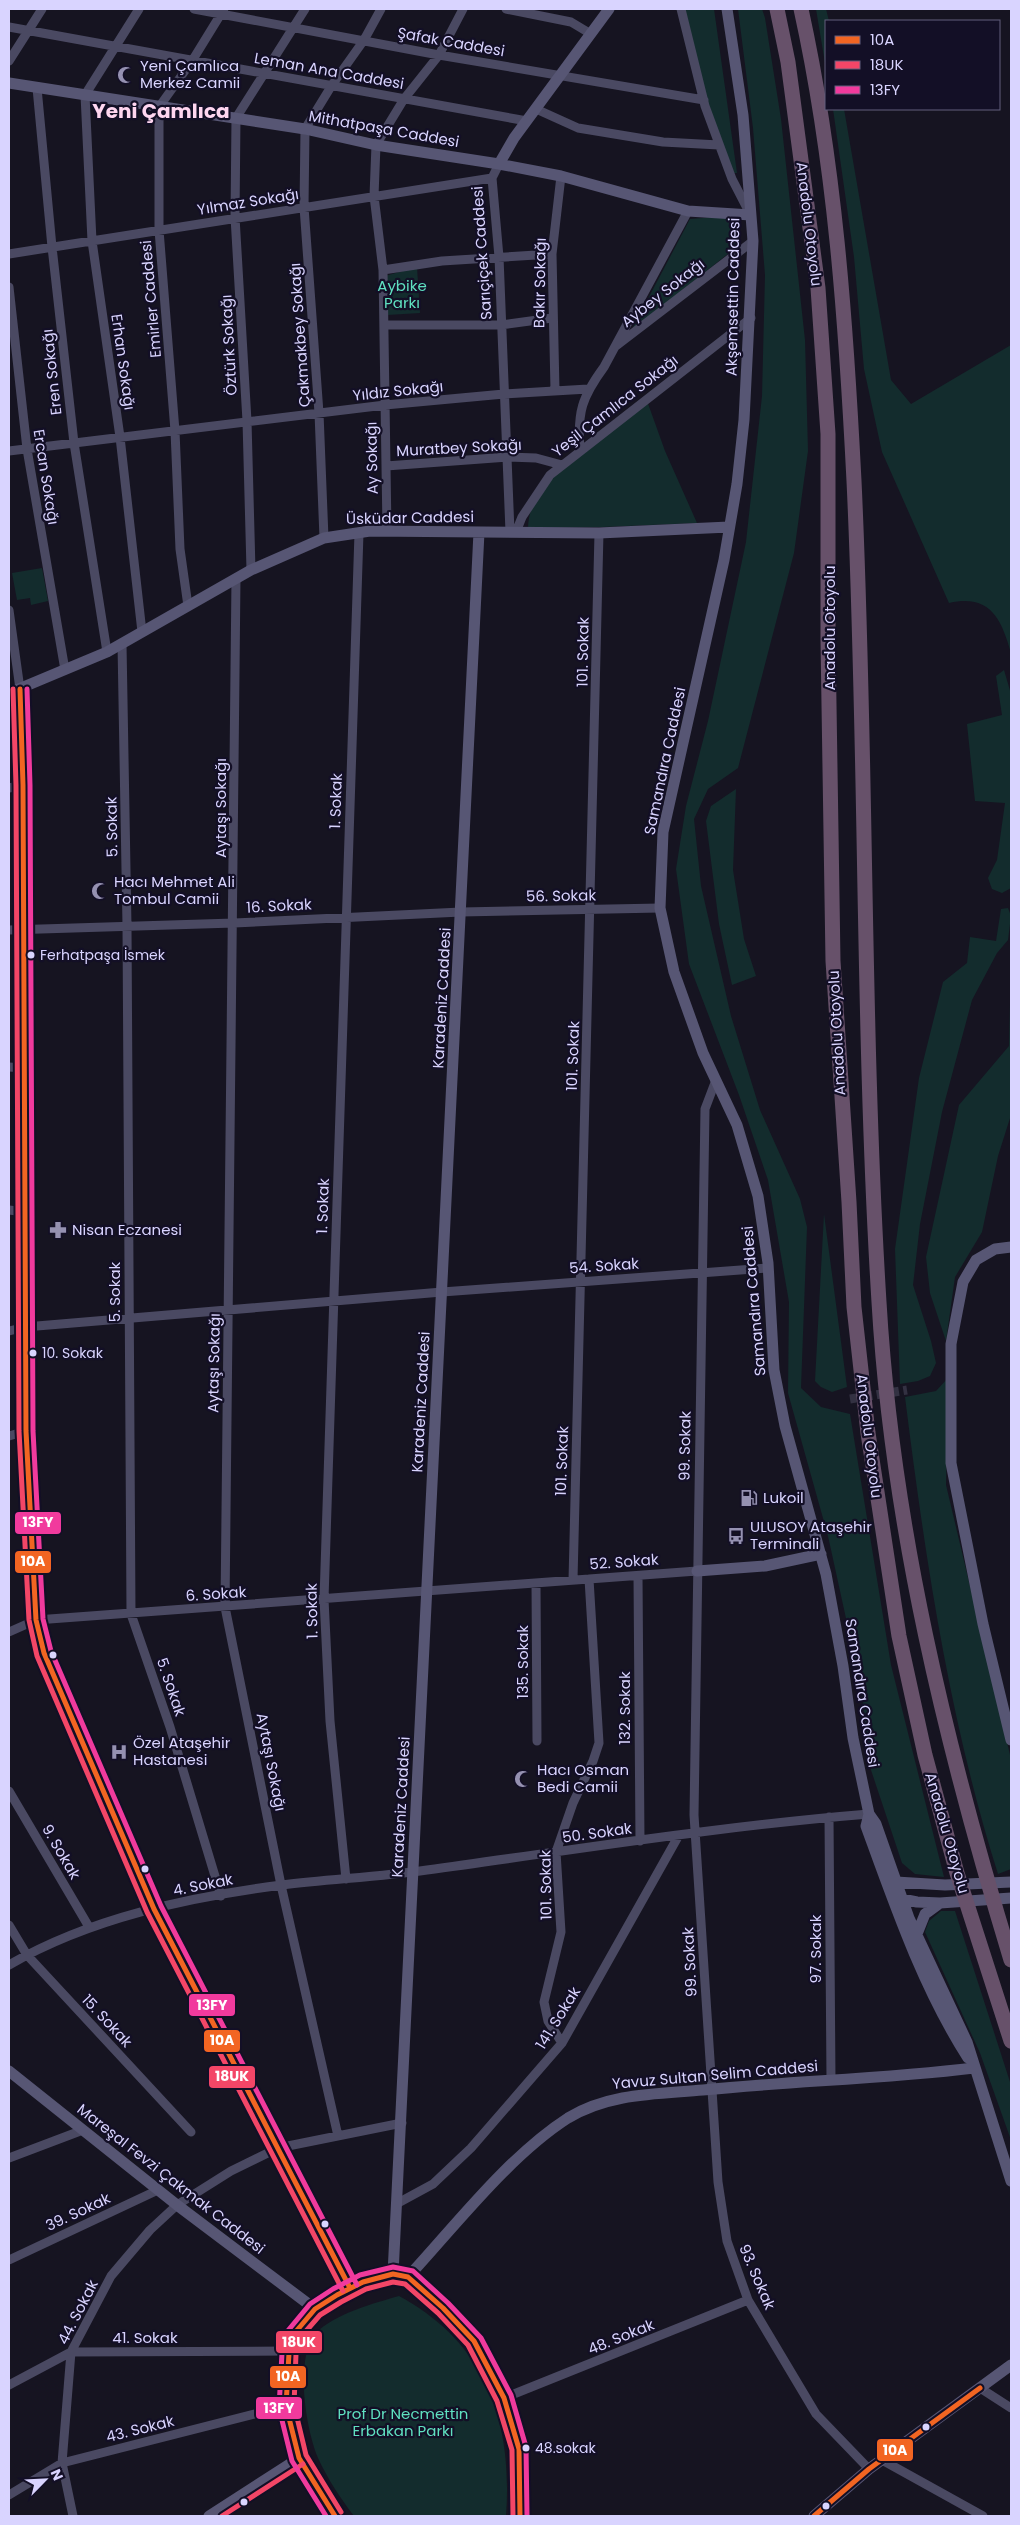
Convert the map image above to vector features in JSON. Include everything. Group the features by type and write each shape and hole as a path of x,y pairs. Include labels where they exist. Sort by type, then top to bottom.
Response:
{"highway":[{"name":"Anadolu Otoyolu","path":"777,9 788,62 818,288 828,434 833,961 854,1307 868,1434 899,1636 925,1755 957,1873 1011,2041"},
{"name":"Anadolu Otoyolu","path":"801,9 822,123 842,283 860,614 866,995 879,1304 892,1431 912,1567 945,1727 1011,1960"}],"street":[{"path":"9,62 42,9"},
{"path":"85,95 139,9"},
{"name":"Şafak Caddesi","path":"194,9 223,11 294,27 440,55 704,100"},
{"path":"236,118 305,9"},
{"path":"305,129 332,85 364,40 382,9"},
{"path":"376,145 404,98 440,55 462,9"},
{"path":"506,9 571,22 591,34"},
{"name":"Sarıçiçek Caddesi","path":"513,532 504,394 499,257 492,178 527,121 609,9"},
{"path":"681,9 704,100 718,145 732,179 751,215"},
{"name":"Akşemsettin Caddesi","path":"727,9 743,115 753,241 744,420 729,527"},
{"path":"159,107 192,61 223,11"},
{"name":"Leman Ana Caddesi","path":"9,27 527,121"},
{"name":"Mithatpaşa Caddesi","path":"9,83 305,129 376,145 499,164 561,176 688,211 751,215"},
{"name":"Eren Sokağı","path":"37,88 52,247 74,443 108,652"},
{"name":"Erhan Sokağı","path":"85,95 92,241 120,437 142,632"},
{"name":"Emirler Caddesi","path":"159,107 159,230 175,431 180,549 188,606"},
{"path":"536,109 578,128 663,142 718,145"},
{"name":"Öztürk Sokağı","path":"236,118 235,217 247,421 250,570"},
{"name":"Çakmakbey Sokağı","path":"305,129 304,207 319,414 324,538"},
{"name":"Ay Sokağı","path":"376,145 374,196 383,270 385,325 387,531"},
{"name":"Bakır Sokağı","path":"555,390 552,254 561,176"},
{"name":"Yılmaz Sokağı","path":"9,254 492,178"},
{"path":"580,450 578,428 588,389 604,367 688,211"},
{"name":"Aybey Sokağı","path":"614,348 753,241"},
{"path":"383,270 442,260 552,254"},
{"name":"Ercan Sokağı","path":"9,287 27,449 65,670"},
{"path":"385,325 501,325 552,318"},
{"name":"Yeşil Çamlıca Sokağı","path":"513,532 539,490 562,465 750,318"},
{"name":"Yıldız Sokağı","path":"9,451 385,405 504,394 588,389"},
{"name":"Muratbey Sokağı","path":"386,466 508,457 536,458 562,465"},
{"name":"Üsküdar Caddesi","path":"14,691 108,652 250,570 324,538 387,531 599,533 729,527"},
{"name":"Samandıra Caddesi","path":"729,527 663,832 660,908 674,972 703,1053 737,1125 758,1196 768,1268 774,1370 785,1426 821,1554 844,1666 853,1738 869,1814 876,1824 888,1856 894,1891 917,1934 967,2042 1011,2181"},
{"name":"Karadeniz Caddesi","path":"394,2274 479,532"},
{"name":"1. Sokak","path":"346,1879 330,1721 324,1599 358,533"},
{"name":"101. Sokak","path":"573,1580 599,533"},
{"name":"Aytaşı Sokağı","path":"236,578 234,923 225,1607 282,1885 338,2136"},
{"path":"9,610 23,785 26,1431 36,1620 44,1653 154,1909 350,2288"},
{"name":"5. Sokak","path":"122,644 127,926 131,1614 170,1727 220,1896"},
{"path":"9,788 23,785"},
{"name":"56. Sokak","path":"461,912 660,908"},
{"name":"16. Sokak","path":"9,930 234,923 346,916 461,912"},
{"path":"9,1068 24,1068"},
{"name":"99. Sokak","path":"711,2089 694,1815 705,1109 716,1080"},
{"path":"9,1210 25,1212"},
{"path":"1011,1247 995,1248 976,1260 963,1282 951,1344 951,1463 983,1624 1011,1740"},
{"name":"54. Sokak","path":"442,1292 768,1268"},
{"path":"9,1331 25,1327 442,1292"},
{"path":"9,1436 26,1431"},
{"name":"52. Sokak","path":"427,1591 764,1566 821,1554"},
{"name":"132. Sokak","path":"638,1576 640,1841"},
{"name":"101. Sokak","path":"562,2042 548,2021 544,2002 561,1932 556,1852 573,1803 593,1761 599,1743 589,1579"},
{"name":"135. Sokak","path":"536,1583 537,1741"},
{"name":"6. Sokak","path":"9,1632 36,1620 427,1591"},
{"path":"1005,1712 1011,1730"},
{"name":"9. Sokak","path":"9,1790 89,1927"},
{"path":"869,1814 866,1826 894,1891 910,1943 952,2031 974,2068"},
{"name":"50. Sokak","path":"413,1872 679,1835 869,1814"},
{"name":"97. Sokak","path":"829,1817 831,2080"},
{"name":"141. Sokak","path":"398,2203 433,2184 471,2148 562,2042 679,1835"},
{"path":"888,1856 898,1872 920,1884"},
{"name":"4. Sokak","path":"9,1965 26,1955 89,1927 154,1909 282,1885 413,1872"},
{"path":"894,1891 920,1884 945,1885 1010,1882"},
{"path":"894,1891 917,1902 1011,1898"},
{"path":"917,1934 925,1914 940,1904 950,1902"},
{"name":"15. Sokak","path":"9,1925 26,1955 191,2132"},
{"name":"Yavuz Sultan Selim Caddesi","path":"408,2277 489,2188 536,2142 569,2118 603,2101 711,2089 912,2076 974,2068"},
{"name":"Mareşal Fevzi Çakmak Caddesi","path":"9,2071 177,2205 315,2309"},
{"name":"93. Sokak","path":"711,2089 718,2182 727,2241 748,2300 816,2414 869,2469"},
{"name":"44. Sokak","path":"73,2516 62,2463 71,2352 111,2276 150,2230 177,2205 230,2171 278,2148 402,2124"},
{"path":"9,2158 83,2130"},
{"name":"39. Sokak","path":"9,2260 158,2190"},
{"path":"335,2516 299,2458 286,2406 289,2351 292,2335 315,2309 350,2288 363,2282 394,2274 408,2277 443,2308 474,2341 504,2398 519,2449 520,2516"},
{"name":"48. Sokak","path":"504,2398 748,2300"},
{"name":"41. Sokak","path":"9,2385 71,2352 289,2351"},
{"path":"814,2516 869,2469 1011,2365"},
{"path":"980,2388 1011,2408"},
{"name":"43. Sokak","path":"9,2495 62,2463 286,2406"},
{"path":"208,2516 299,2458"},
{"path":"882,2460 983,2516"}],"green space":[{"path":"685,9 714,9 737,173 734,173 706,99"},
{"path":"738,9 762,9 781,119 805,340 808,451 794,553 738,768 708,789 694,819 701,886 731,1016 760,1110 800,1199 807,1227 801,1388 821,1407 850,1414 891,1665 944,1877 915,1874 902,1863 870,1767 861,1687 828,1536 788,1393 789,1302 768,1180 739,1095 689,964 676,869 686,806 708,721 746,542 762,396 765,275 753,128"},
{"path":"816,9 826,9 829,20 825,20 825,63"},
{"path":"833,110 844,110 891,380 911,404 1011,345 1011,653 1003,629 992,612 975,602 949,603 882,452 864,369 854,257"},
{"path":"740,215 739,245 631,331 690,219"},
{"name":"Aybike Parkı","path":"417,267 420,313 387,315 385,276"},
{"path":"646,398 665,451 697,523 528,528 532,508 541,489 555,471 592,437"},
{"path":"42,568 48,601 31,605 30,598 17,600 12,573"},
{"path":"1004,670 1011,694 1011,888 1002,893 992,889 988,878 997,860 1005,803 975,801 967,724 1002,715 996,676"},
{"path":"736,789 733,870 744,939 756,976 732,985 719,924 706,821 711,806"},
{"path":"1008,908 1011,916 1008,940 997,953 972,1000 942,1112 920,1224 913,1285 936,1363 930,1376 918,1381 900,1384 895,1249 919,1078 943,982 967,963 970,937 996,941 1001,909"},
{"path":"1011,961 1011,1115 998,1156 982,1232 955,1277 946,1341 930,1293 926,1257 959,1105 1009,1046"},
{"path":"824,1214 847,1387 832,1392 821,1387 815,1381"},
{"path":"948,1378 946,1485 1011,1759 1011,1869 998,1874 981,1816 952,1697 930,1577 905,1397 936,1391"},
{"path":"941,1911 955,1911 1011,2085 1011,2140 980,2053 925,1932 929,1921"},
{"name":"Prof Dr Necmettin Erbakan Parkı","path":"399,2296 429,2315 453,2337 473,2361 488,2388 498,2417 504,2448 507,2481 506,2516 354,2516 334,2488 318,2458 306,2413 304,2394 305,2359 309,2344 316,2333 333,2320 355,2310"}],"tunnel":[{"path":"850,1399 907,1390"}],"transit line":[{"name":"18UK","path":"13,689 16,785 19,1431 29,1620 37,1656 147,1912 343,2291"},
{"name":"10A","path":"20,689 23,785 26,1431 36,1620 44,1653 154,1909 350,2288"},
{"name":"13FY","path":"27,689 30,785 33,1431 43,1619 51,1651 161,1906 357,2285"},
{"name":"13FY","path":"326,2516 292,2461 279,2408 282,2353 286,2333 310,2304 333,2289 360,2275 393,2267 413,2271 448,2303 481,2338 511,2395 526,2447 527,2516"},
{"name":"10A","path":"335,2516 299,2458 286,2406 289,2353 293,2335 315,2309 337,2295 363,2282 393,2274 408,2277 443,2308 474,2341 504,2398 519,2449 520,2516"},
{"name":"18UK","path":"341,2512 306,2455 294,2405 296,2354 300,2338 320,2315 366,2289 393,2282 405,2284 438,2313 468,2345 497,2401 512,2450 513,2516"},
{"name":"10A","path":"814,2516 869,2469 980,2388"},
{"name":"18UK","path":"222,2516 303,2464"}],"place":[{"name":"Yeni Çamlıca Merkez Camii","path":"126,75"},
{"name":"Hacı Mehmet Ali Tombul Camii","path":"100,891"},
{"name":"Ferhatpaşa İsmek","path":"31,955"},
{"name":"Nisan Eczanesi","path":"58,1230"},
{"name":"10. Sokak","path":"33,1353"},
{"name":"Lukoil","path":"749,1498"},
{"name":"ULUSOY Ataşehir Terminali","path":"736,1536"},
{"name":"Özel Ataşehir Hastanesi","path":"119,1752"},
{"name":"Hacı Osman Bedi Camii","path":"523,1779"},
{"name":"48.sokak","path":"526,2448"}],"district":[{"name":"Yeni Çamlıca","path":"161,111"}]}
